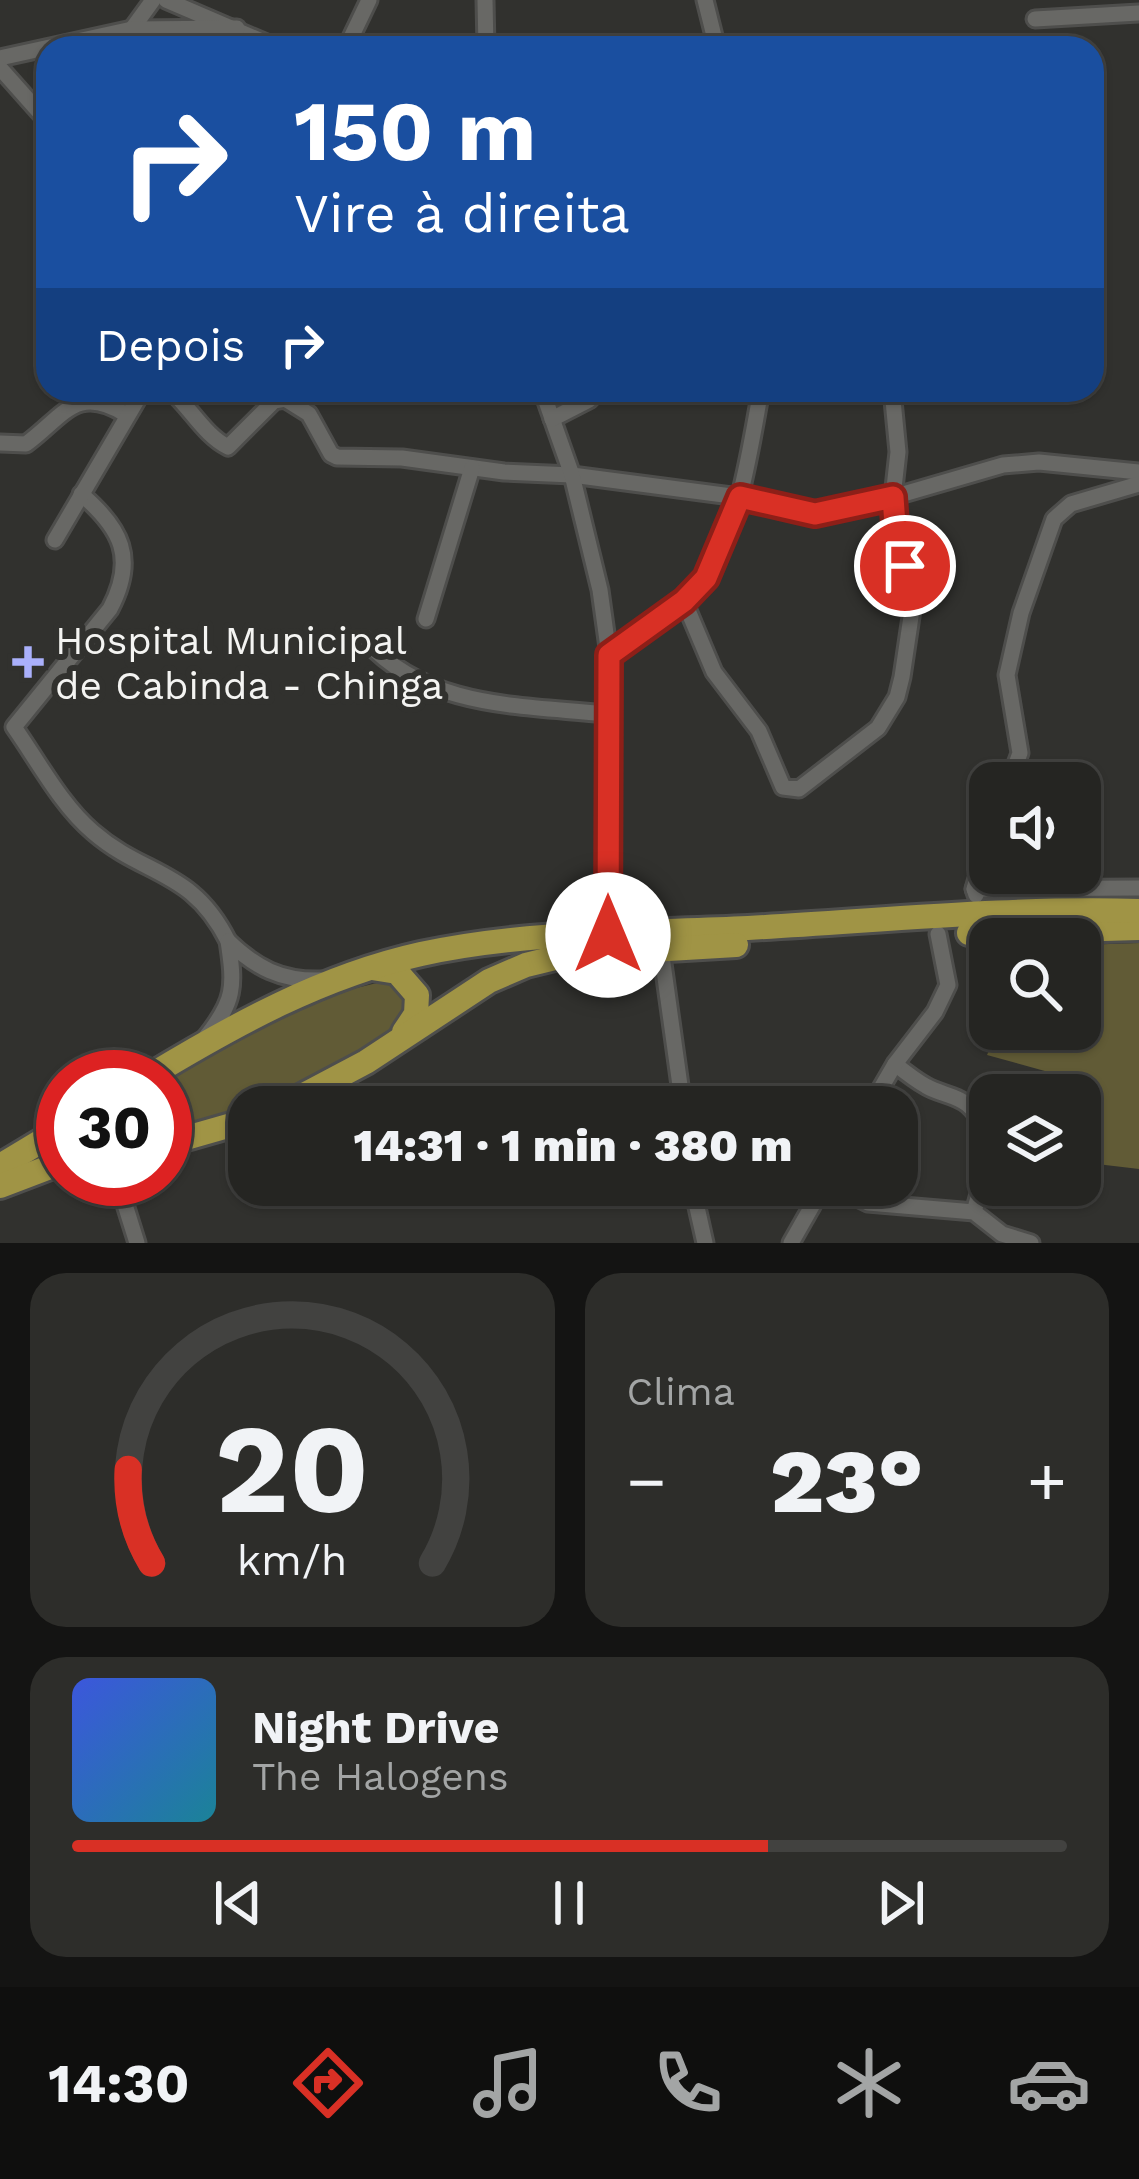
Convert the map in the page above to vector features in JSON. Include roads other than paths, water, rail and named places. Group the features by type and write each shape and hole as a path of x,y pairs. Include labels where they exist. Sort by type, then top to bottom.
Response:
{"main road":[{"path":"192,1051 286,1000 335,980 422,954 483,944 1054,910 1139,911"},
{"path":"325,1086 475,989 526,965 568,955 1139,928"},
{"path":"372,968 398,972 417,994 416,1014 399,1039"},
{"path":"192,1138 228,1127"},
{"path":"192,1136 196,1137"},
{"path":"0,1166 36,1144"},
{"path":"0,1186 36,1172"}],"street":[{"path":"132,28 153,0"},
{"path":"166,0 253,36"},
{"path":"352,36 369,0"},
{"path":"485,0 486,36"},
{"path":"705,0 714,36"},
{"path":"1035,20 1139,13"},
{"path":"97,36 132,28 237,28"},
{"path":"0,58 36,50"},
{"path":"0,68 36,108"},
{"path":"0,443 26,444 70,405 96,402"},
{"path":"106,402 125,414"},
{"path":"55,540 134,402"},
{"path":"184,402 212,436 228,447 273,402"},
{"path":"290,402 309,414 337,457 402,458 572,475 740,497 815,514 893,497 1003,464 1039,462 1139,472"},
{"path":"546,402 572,475 600,590 609,655 608,935"},
{"path":"552,419 585,402"},
{"path":"609,655 684,601 706,578 740,497 759,402"},
{"path":"684,601 714,672 759,731 783,787 799,789 878,728 897,697 912,610 909,581 897,552 893,402"},
{"path":"426,619 472,468"},
{"path":"1017,762 1020,753 1007,676 1021,614 1054,519 1071,504 1139,484"},
{"path":"81,494 116,529 123,560 118,594 14,728 87,828 108,845 171,876 197,895 217,919 228,941 235,986 224,1015 197,1048"},
{"path":"365,640 402,672 463,699 606,714"},
{"path":"1101,888 1139,888"},
{"path":"975,894 981,916"},
{"path":"882,1086 949,985 938,934"},
{"path":"228,941 250,963 272,974 299,981 335,980"},
{"path":"661,949 680,1086"},
{"path":"895,1064 928,1088 965,1102 973,1110 986,1135 987,1162 974,1211"},
{"path":"126,1206 137,1243"},
{"path":"697,1206 705,1243"},
{"path":"791,1243 815,1206"},
{"path":"908,1206 974,1211 1002,1238 1031,1243"}],"place":[{"name":"Hospital Municipal de Cabinda - Chinga","path":"28,662"}]}
